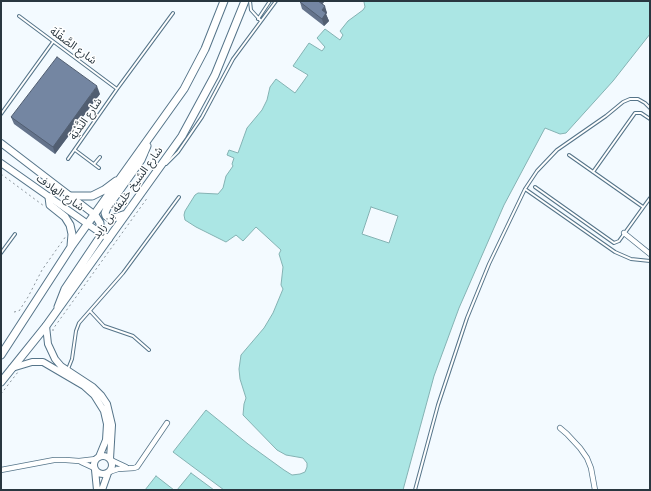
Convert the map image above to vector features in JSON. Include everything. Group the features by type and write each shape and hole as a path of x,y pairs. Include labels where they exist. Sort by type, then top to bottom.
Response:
{"main road":[{"name":"شارع الشيخ خليفة بن زايد","path":"2,354 71,247 192,76 206,49 224,1"},
{"name":"شارع الشيخ خليفة بن زايد","path":"1,382 46,326 182,136 208,89 222,59 245,1"},
{"path":"126,214 111,219 108,218 105,213 141,160 146,150 148,140"},
{"path":"71,196 85,197 98,193 122,176"},
{"path":"49,197 48,200 50,206 65,217 70,225 72,234 71,247"},
{"path":"57,311 60,299 65,289 95,245 100,233 100,223 95,215"}],"street":[{"name":"شارع الهادف","path":"1,143 95,215"},
{"name":"شارع الهادف","path":"1,163 109,239"},
{"path":"624,233 650,254"},
{"path":"46,326 46,338 52,354 61,366 93,387 107,404 112,425 110,451 112,466 108,472 102,490"},
{"path":"12,368 32,362 43,362 84,386 94,395 104,411 106,424 106,440 94,462 97,490"},
{"path":"79,461 100,473 139,466 167,424"},
{"path":"560,428 580,448 586,458 591,468 595,490"},
{"path":"1,470 54,460 79,461 105,456 128,468"}],"lane":[{"path":"250,1 251,10 261,21"},
{"path":"258,19 270,1"},
{"path":"158,170 174,157 197,125 208,108 233,59 276,1"},
{"name":"شارع النَّدْيَة","path":"68,159 172,14"},
{"name":"شارع الصَّقْلَة","path":"19,16 117,89"},
{"path":"1,114 53,42"},
{"path":"415,490 438,405 467,318 489,264 525,188 537,171 553,153 606,116 623,102 630,99 638,99 650,108"},
{"path":"593,172 635,113 641,113 650,119"},
{"path":"75,150 99,168"},
{"path":"569,155 643,207"},
{"path":"94,164 100,157"},
{"path":"535,187 612,242 617,242 650,198"},
{"path":"525,188 619,255 637,261 650,261"},
{"path":"68,370 72,359 78,327 132,262 179,197"},
{"path":"1,253 15,234"},
{"path":"90,311 104,326 133,336 149,350"}],"path":[{"path":"1,174 44,206"},
{"path":"53,336 53,329 148,197"},
{"path":"14,312 19,311 28,297 42,270 66,236 65,232"},
{"path":"1,394 21,368"}],"water":[{"path":"650,1 650,34 613,81 566,133 560,134 545,128 504,205 459,308 434,376 403,490 224,490 173,452 206,410 248,444 292,475 305,472 307,467 307,463 303,458 286,455 277,450 243,415 246,398 240,379 239,369 241,355 264,328 273,313 283,289 281,285 283,267 279,254 281,250 256,227 243,241 236,235 226,242 185,220 185,211 195,195 198,193 218,194 223,188 226,176 233,166 232,164 234,158 227,155 229,150 238,153 247,128 262,110 267,100 270,87 276,79 295,93 308,75 293,66 309,43 322,51 325,47 317,38 325,29 340,40 343,35 340,31 348,21 363,10 365,7 364,2","holes":["371,207 398,216 389,243 362,234"]},
{"path":"191,473 214,490 177,490"},
{"path":"156,476 174,490 145,490"}],"building":[{"path":"300,1 318,1 325,6 322,10 326,13 322,19"},
{"path":"57,57 97,86 53,147 11,117"}]}
